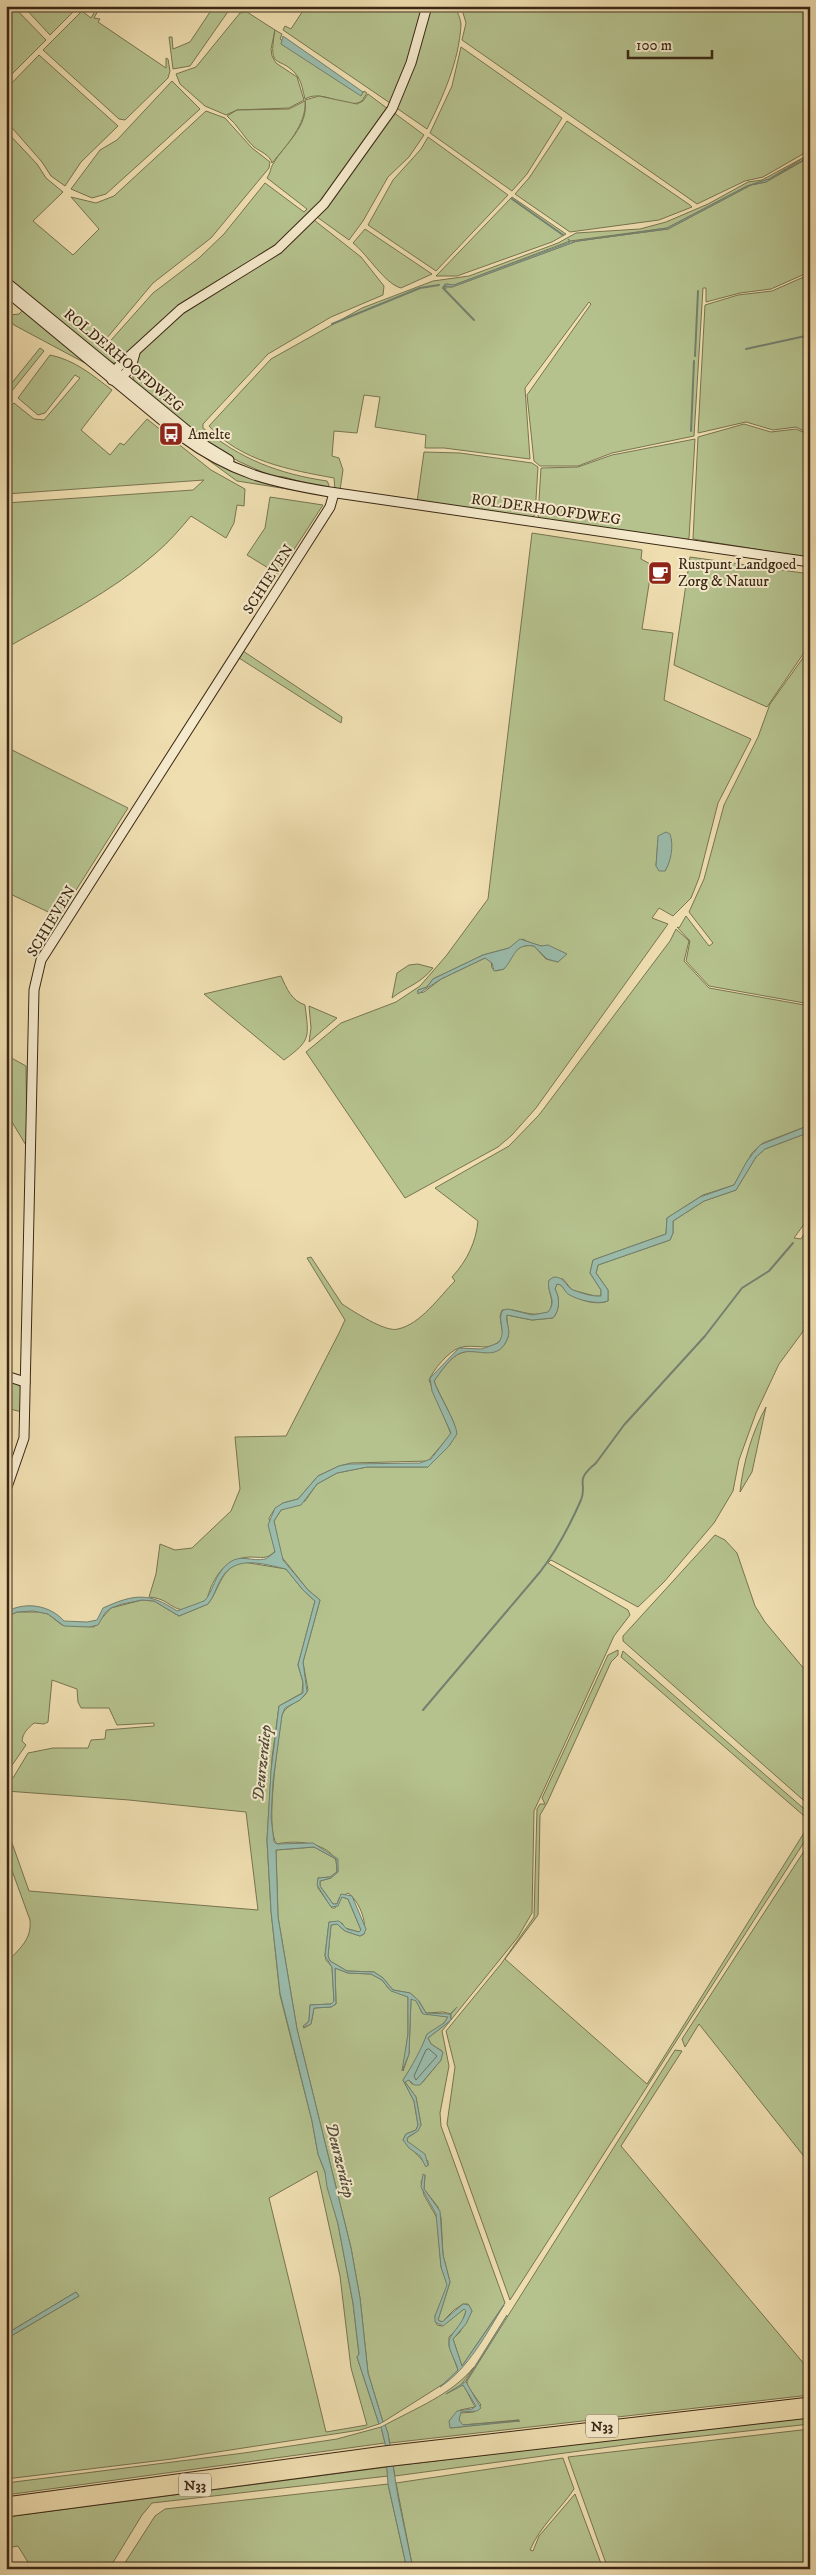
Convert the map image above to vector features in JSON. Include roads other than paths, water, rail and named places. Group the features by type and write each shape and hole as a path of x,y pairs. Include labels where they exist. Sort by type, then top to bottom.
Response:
{"highway":[{"name":"N33","path":"6,2502 810,2403"},
{"name":"N33","path":"6,2511 390,2456 810,2412"}],"main road":[{"path":"113,375 181,309 278,249 324,204 392,109 411,63 427,6"},
{"name":"ROLDERHOOFDWEG","path":"6,282 206,454 241,472 279,483 334,493 810,562"},
{"name":"ROLDERHOOFDWEG","path":"6,291 113,375 122,377 206,446 237,464 279,483"},
{"path":"122,377 131,364 135,353"},
{"name":"SCHIEVEN","path":"6,1490 23,1446 34,990 37,970 41,960 330,507 334,493"},
{"path":"6,1376 25,1382"}],"water":[{"path":"283,36 363,92 361,96 281,44"},
{"path":"810,156 766,182 751,185 668,229 594,239 667,228 747,186 769,179"},
{"path":"568,239 572,242 576,241 452,287 446,286 446,289 443,287 445,284 454,285 570,242"},
{"path":"666,832 670,834 672,843 671,853 665,871 659,871 656,866 658,836"},
{"path":"520,939 541,946 548,945 567,954 558,962 547,959 534,946 522,947 504,969 494,971 492,963 485,958 441,979 418,994 418,990 427,987 433,979 483,955 509,948"},
{"path":"810,1125 810,1132 765,1149 756,1157 736,1190 704,1201 673,1221 673,1233 670,1240 598,1265 596,1273 608,1290 608,1301 593,1302 577,1298 568,1294 557,1284 555,1289 558,1296 558,1304 553,1318 532,1320 507,1315 509,1334 504,1345 499,1350 487,1353 461,1353 453,1358 434,1381 454,1422 457,1434 449,1446 428,1467 367,1467 337,1473 317,1484 301,1505 281,1510 274,1521 283,1560 308,1590 320,1600 303,1662 307,1692 300,1700 285,1708 282,1715 273,1781 271,1817 274,1842 277,1844 313,1843 338,1859 338,1872 331,1878 320,1881 320,1886 333,1904 337,1904 341,1894 352,1896 366,1929 364,1934 360,1936 345,1931 337,1924 331,1925 328,1956 330,1961 347,1971 374,1972 383,1978 393,1990 410,1993 418,2000 426,2013 450,2014 457,2007 450,2015 451,2020 428,2038 431,2044 443,2052 441,2060 420,2085 414,2085 409,2080 405,2082 416,2097 421,2125 418,2131 408,2137 407,2141 425,2154 428,2165 426,2167 420,2156 409,2148 403,2140 406,2134 416,2130 418,2125 414,2101 403,2080 427,2034 444,2023 448,2017 423,2014 416,2001 411,1999 409,2054 402,2071 408,2034 408,1997 391,1991 382,1980 371,1974 348,1973 335,1968 336,2004 331,2007 314,2008 311,2024 303,2028 309,2021 310,2005 331,2004 334,2001 332,1967 325,1956 329,1922 339,1921 347,1929 359,1932 361,1930 348,1899 342,1897 338,1906 331,1907 317,1885 318,1878 330,1877 337,1872 336,1859 314,1847 276,1850 278,1917 297,2029 351,2248 360,2298 368,2373 383,2422 379,2424 357,2357 359,2354 353,2303 338,2224 327,2187 325,2172 318,2154 312,2121 280,1993 271,1911 267,1840 271,1771 279,1706 303,1693 303,1682 298,1665 315,1601 303,1590 286,1569 250,1563 234,1566 227,1571 208,1604 179,1616 154,1601 142,1600 111,1608 105,1613 98,1625 89,1627 64,1626 48,1614 33,1611 17,1612 6,1617 6,1612 21,1607 37,1606 52,1611 64,1621 87,1622 97,1620 103,1608 133,1598 149,1598 177,1611 204,1601 210,1594 220,1572 230,1562 243,1558 265,1559 275,1552 268,1525 275,1508 283,1503 298,1499 318,1476 339,1466 349,1464 420,1463 431,1459 451,1433 432,1391 430,1378 459,1348 482,1349 498,1343 502,1334 501,1314 503,1310 508,1309 532,1315 548,1312 552,1304 549,1280 554,1277 563,1280 573,1290 601,1296 601,1290 590,1273 593,1260 666,1234 667,1218 700,1197 734,1185 747,1161 760,1145"},
{"path":"423,2174 425,2175 424,2189 440,2211 443,2255 450,2282 438,2320 442,2322 463,2304 469,2305 472,2311 466,2324 453,2339 462,2366 504,2305 468,2360 460,2370 440,2387 458,2370 450,2350 449,2340 462,2321 466,2311 464,2309 443,2326 435,2322 435,2316 447,2285 441,2267 436,2214 421,2187"},
{"path":"76,2292 79,2296 6,2339 6,2334"},
{"path":"507,2315 466,2382 481,2408 477,2411 461,2412 459,2420 463,2425 520,2421 450,2428 449,2421 457,2411 472,2409 476,2406 463,2385 446,2394 465,2382"},
{"path":"385,2425 413,2569 407,2569 388,2484 385,2443 381,2427"}],"waterway":[{"path":"512,199 563,235"},
{"path":"332,324 420,288 439,285"},
{"path":"445,286 443,288 474,320"},
{"path":"695,356 698,291"},
{"path":"746,349 810,335"},
{"path":"691,431 694,361"},
{"path":"423,1710 546,1564 563,1537 581,1500 583,1494 582,1482 585,1474 596,1463 624,1425 705,1336 742,1288 769,1271 793,1243"},
{"path":"804,1323 810,1314"}],"place":[{"name":"Amelte","path":"171,434"},
{"name":"Rustpunt Landgoed Zorg & Natuur","path":"660,573"}],"water label":[{"name":"Deurzerdiep","path":"261,1763"},
{"name":"Deurzerdiep","path":"341,2160"}]}
